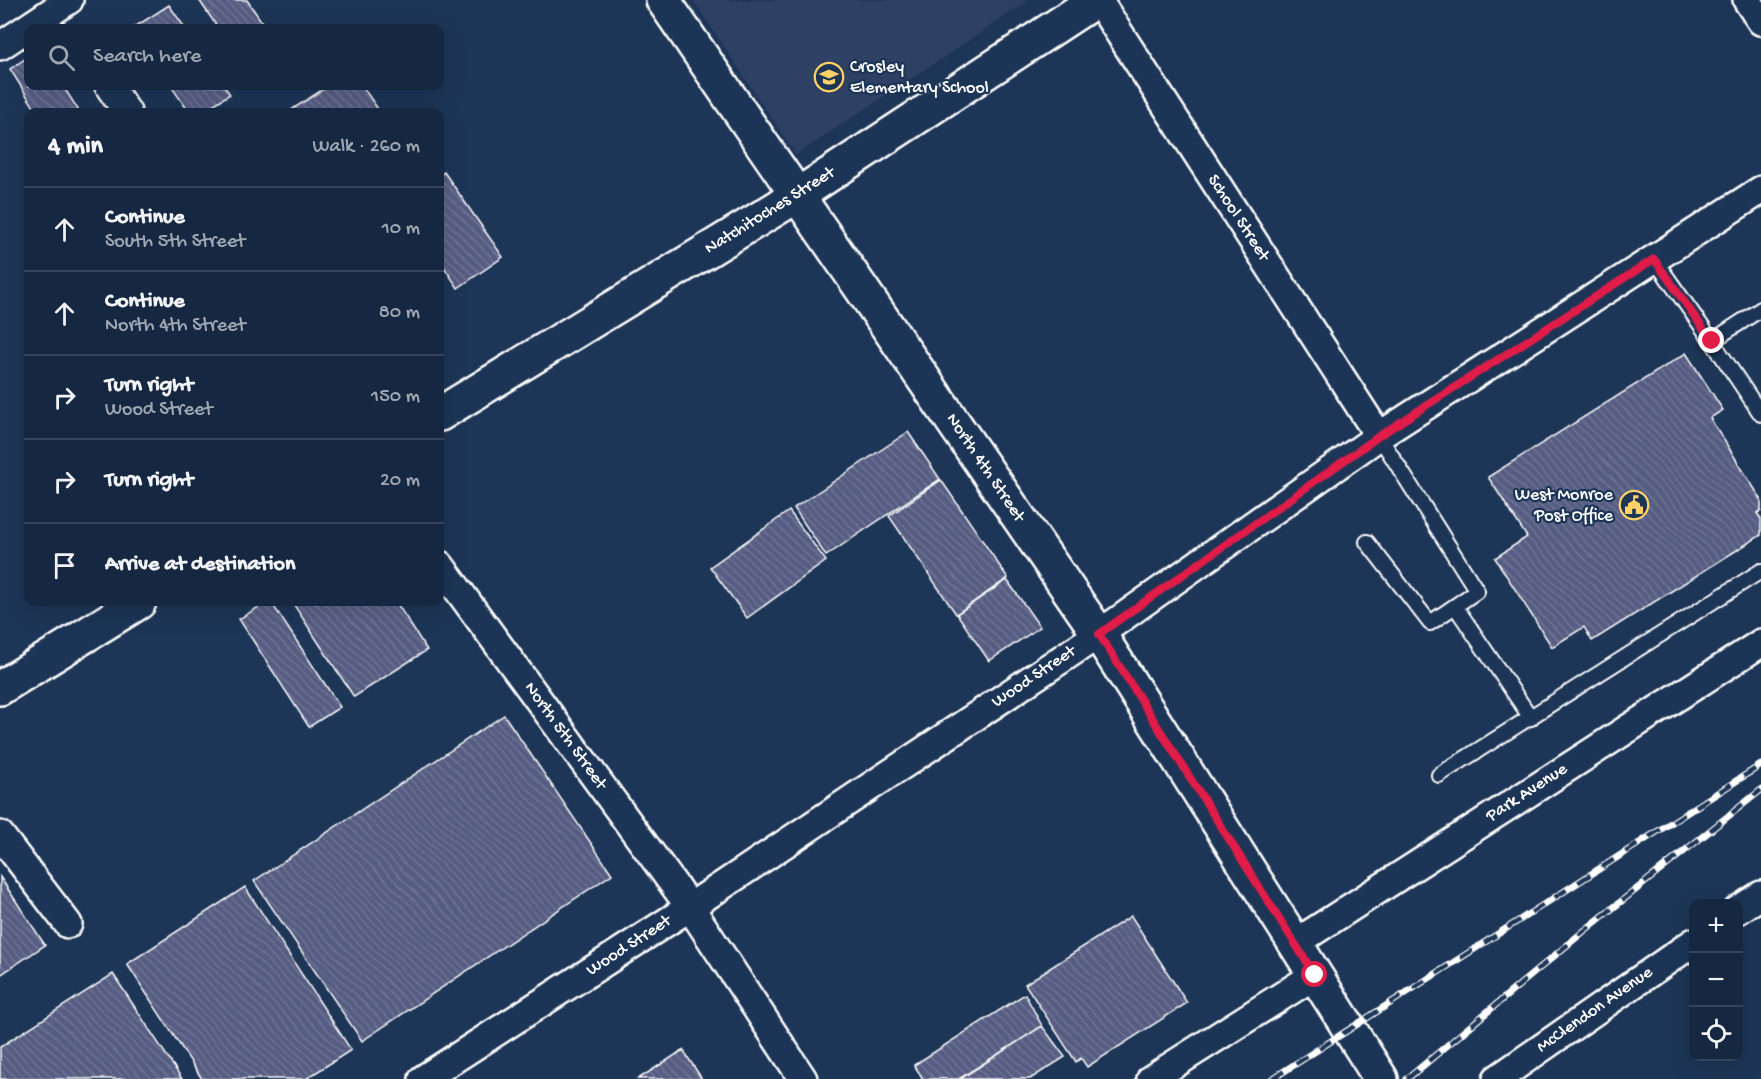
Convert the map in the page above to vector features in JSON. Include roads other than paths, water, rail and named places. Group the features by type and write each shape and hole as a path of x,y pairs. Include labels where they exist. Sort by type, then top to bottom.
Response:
{"street":[{"name":"North 4th Street","path":"663,0 1099,634 1381,1079"},
{"name":"Natchitoches Street","path":"444,412 798,195 1097,0"},
{"name":"School Street","path":"1097,0 1379,436"},
{"path":"1747,0 1761,21"},
{"path":"37,24 62,9"},
{"path":"0,46 24,32"},
{"path":"112,90 124,108"},
{"name":"Wood Street","path":"423,1079 690,907 1099,634 1379,436 1761,190"},
{"name":"North 5th Street","path":"444,570 690,907 803,1079"},
{"path":"0,688 133,606"},
{"name":"Park Avenue","path":"1294,944 1761,643"},
{"path":"0,835 68,924"},
{"path":"1743,907 1761,895"},
{"name":"McClendon Avenue","path":"1497,1079 1689,945"},
{"path":"1151,1079 1315,975"}],"lane":[{"path":"1654,259 1761,414"},
{"path":"1712,341 1761,309"},
{"path":"1368,542 1430,623 1477,591 1379,436"},
{"path":"1439,775 1761,572"},
{"path":"1455,606 1531,718"}],"railway":[{"path":"1272,1079 1761,765"},
{"path":"1407,1079 1584,931 1761,790"}],"place":[{"name":"Crosley Elementary School","path":"829,77"},
{"name":"West Monroe Post Office","path":"1634,505"}]}
